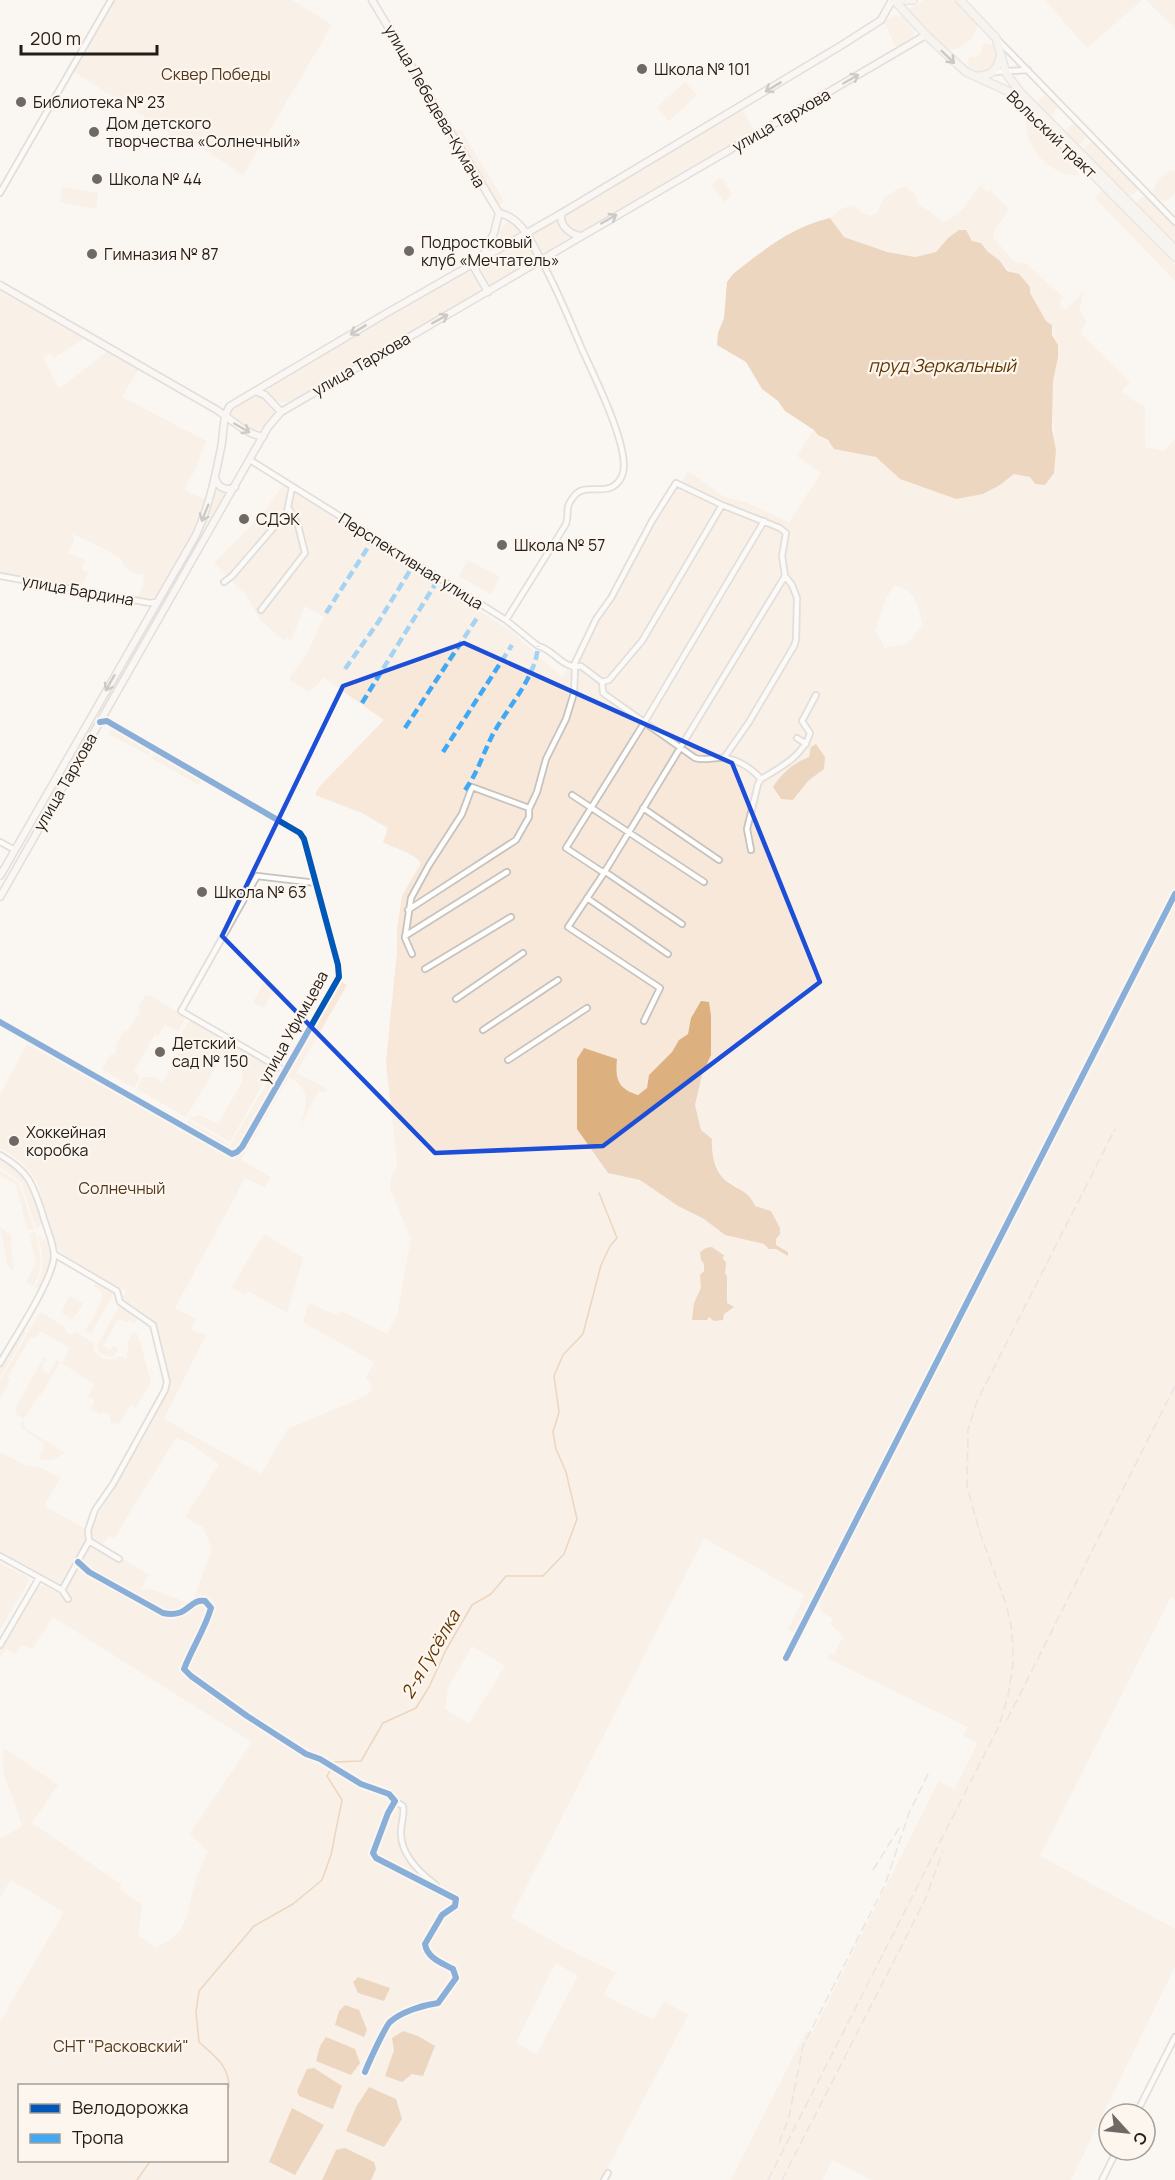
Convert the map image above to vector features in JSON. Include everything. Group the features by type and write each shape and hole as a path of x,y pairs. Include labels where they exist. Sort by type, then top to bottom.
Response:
{"main road":[{"name":"улица Лебедева-Кумача","path":"372,0 498,213 513,217 526,233"},
{"path":"894,0 913,0"},
{"name":"Вольский тракт","path":"894,0 951,60 972,76 1012,93 1175,257"},
{"name":"улица Тархова","path":"0,876 195,535 207,510 225,430 225,415 230,406 562,213 877,23 894,0"},
{"name":"Вольский тракт","path":"964,1 996,38 1005,72 1019,90 1175,249"},
{"name":"улица Тархова","path":"0,897 263,437 280,412 926,35"},
{"path":"972,76 982,77 993,72 999,61 1000,48"},
{"path":"482,258 494,233 498,213"},
{"path":"562,213 560,218 562,225 573,234 580,236"},
{"path":"526,233 541,260"},
{"path":"472,264 488,292"},
{"path":"0,285 225,415 229,421 254,435 263,437"},
{"path":"255,391 265,395 280,412"},
{"path":"215,478 218,485 223,488 235,487"},
{"path":"157,602 166,606"},
{"path":"91,717 100,722"}],"street":[{"path":"0,193 111,0"},
{"path":"996,38 1175,222"},
{"path":"993,72 1028,70"},
{"path":"506,620 566,524 568,519 566,508 577,493 581,489 609,488 619,482 624,472 621,449 603,394 565,306 541,260"},
{"name":"Перспективная улица","path":"250,460 506,620 562,663 588,669 602,682"},
{"path":"408,910 516,840 529,817 529,808 537,792 546,759 566,719 574,693 572,666 596,619 611,598 652,521 676,483 722,506 764,521 786,533 782,555 785,576 792,585 797,598 794,646 749,722 724,758"},
{"path":"224,582 280,522 287,512 292,487"},
{"path":"722,506 642,641 609,680 602,682 603,693 680,748 701,760 724,758 748,766 761,779"},
{"path":"261,610 304,553 298,525 288,507"},
{"path":"682,924 566,848 644,723 764,521"},
{"name":"улица Бардина","path":"0,576 150,603 157,602"},
{"path":"644,1022 660,988 568,927 785,576"},
{"path":"752,850 747,829 755,792 761,779 792,760 806,744 810,733 802,721 816,695"},
{"name":"улица Уфимцева","path":"0,1022 229,1153 239,1150 339,974 304,839 296,830 112,724 100,722"},
{"path":"797,738 806,744"},
{"path":"412,954 405,936 411,898 462,814 472,787 529,808"},
{"path":"572,795 704,882"},
{"path":"643,808 719,860"},
{"path":"0,842 15,850"},
{"path":"405,936 507,872"},
{"path":"285,1071 181,1011 256,876 316,883"},
{"path":"786,1658 1175,894"},
{"path":"587,898 668,954"},
{"path":"425,969 511,916"},
{"path":"456,999 523,953"},
{"path":"483,1030 558,980"},
{"path":"508,1060 587,1008"},
{"path":"0,1155 18,1166 28,1176 35,1189 54,1254 48,1277 0,1363"},
{"path":"54,1254 117,1291 120,1302 153,1325 167,1382 165,1390 113,1484 95,1510 88,1530 89,1542 62,1590"},
{"path":"89,1542 119,1559"},
{"path":"0,1556 62,1590 68,1599"},
{"path":"78,1562 89,1572 163,1612 173,1615 197,1601 205,1601 211,1608 207,1623 184,1669 246,1716 306,1754 320,1759 361,1784 389,1794 403,1806 405,1815 401,1836 406,1854 425,1877 444,1892"},
{"path":"0,1645 39,1578"},
{"path":"365,2072 387,2026 393,2020 425,2005 438,2003 456,1978 453,1970 429,1955 425,1944 442,1915 455,1906 456,1899 376,1858 373,1853 395,1800"},
{"path":"1142,2102 1175,2037"},
{"path":"1102,2180 1111,2162"},
{"path":"604,2180 608,2173"}],"highlighted area":[{"path":"464,643 732,763 820,982 603,1146 435,1153 222,936 343,686"}],"green space":[{"name":"Сквер Победы","path":"114,0 292,0 332,25 243,175 198,145 175,144 167,140 170,134 168,132 73,71"},
{"path":"924,0 955,0 977,22 972,38 962,46 946,50 908,12"},
{"path":"1045,0 1142,0 1087,48"},
{"path":"1146,0 1175,0 1175,28"},
{"path":"895,15 903,17 915,32 912,38 896,47 885,24 885,21"},
{"path":"985,43 993,44 996,53 993,65 981,74 969,72 968,58 971,56 975,58 981,54"},
{"path":"685,82 697,95 669,121 657,107"},
{"path":"1046,95 1057,107 1053,115 1049,115 1038,105 1039,100"},
{"path":"743,110 754,130 578,233 576,234 565,225 566,214"},
{"path":"1026,119 1054,147 1057,145 1062,150 1060,153 1080,175 1070,175 1059,171 1041,159 1029,140"},
{"path":"1074,123 1087,136 1081,144 1076,144 1067,134 1067,129"},
{"path":"454,130 461,130 504,201 500,205 497,205"},
{"path":"1094,142 1137,187 1136,192 1126,195 1084,152 1085,147"},
{"path":"1170,170 1175,172 1175,193 1167,201 1160,200 1153,192 1154,188"},
{"path":"719,178 723,179 732,195 724,202 712,185"},
{"path":"980,185 987,192 991,191 1009,210 993,233 993,237 1014,262 1021,264 1024,262 1063,297 1059,305 1065,310 1084,290 1079,311 1087,322 1081,331 1082,335 1130,382 1122,391 1134,401 1145,406 1145,447 1164,451 1175,439 1175,889 797,1631 793,1632 788,1629 805,1595 704,1538 511,1917 559,1945 616,1973 603,1995 654,2020 664,2001 688,2015 601,2180 371,2180 376,2169 336,2150 322,2180 0,2180 0,2022 64,1912 11,1880 0,1897 0,1838 22,1827 5,1777 4,1748 58,1785 32,1823 122,1885 119,1889 142,1905 138,1935 156,1948 181,1930 197,1877 208,1851 190,1834 252,1742 53,1617 32,1649 22,1645 15,1654 6,1648 0,1658 0,1651 37,1587 44,1586 60,1594 65,1587 0,1551 0,1452 26,1466 40,1467 60,1478 44,1506 89,1531 146,1434 170,1385 153,1320 121,1297 127,1291 104,1280 58,1250 37,1182 21,1162 0,1148 0,1095 27,1044 226,1155 236,1156 242,1150 340,981 347,985 296,1073 328,1089 318,1092 299,1128 306,1106 305,1093 297,1082 289,1077 241,1160 270,1177 265,1187 245,1178 175,1308 196,1319 191,1330 207,1333 164,1419 261,1474 288,1429 368,1395 373,1387 366,1377 374,1362 303,1322 309,1303 338,1316 341,1311 387,1334 397,1315 411,1239 390,1188 397,1164 386,1062 397,951 397,929 402,896 421,863 408,853 383,842 388,828 362,813 315,795 319,787 384,720 324,678 309,692 289,679 308,652 324,617 305,606 291,640 287,638 285,641 261,621 246,595 214,563 262,515 283,485 511,631 562,677 688,471 724,497 745,502 789,522 821,473 797,456 814,430 835,449 876,457 900,479 956,499 1000,485 1014,474 1030,477 1054,473 1053,395 1057,344 1052,325 1046,321 1015,273 996,260 981,243 972,241 966,230 959,230 948,238 936,252 915,257 887,252 844,237 830,218 843,208 854,205 862,213 870,216 877,213 883,199 899,188 906,187 916,195 918,205 943,222 955,216 969,202","holes":["895,585 908,592 918,605 923,625 907,644 885,648 875,631 886,598","809,757 824,769 808,781 793,799 774,787 793,766","694,1011 710,1038 711,1055 702,1075 695,1105 701,1131 712,1139 711,1153 723,1178 737,1186 755,1206 771,1211 780,1228 776,1245 783,1248 788,1256 776,1249 769,1249 764,1244 725,1235 704,1219 678,1206 640,1180 608,1173 616,1059 619,1082 626,1089 638,1095 647,1088 649,1075 672,1052 679,1040 688,1034","725,1255 722,1257 728,1292 724,1314 714,1319 694,1303 702,1288 704,1264","176,1438 188,1442 219,1464 185,1517 203,1527 212,1549 194,1598 188,1603 154,1590 141,1589 149,1575 102,1546 108,1536 114,1538","472,1646 505,1666 469,1724 445,1709 448,1688","555,1963 578,1976 537,2054 516,2043","394,2050 402,2082 385,2076","356,2107 392,2133 384,2147 347,2131"]},
{"path":"62,187 98,193 96,209 60,202"},
{"path":"1103,190 1175,265 1175,281 1096,199"},
{"path":"1143,196 1147,197 1175,225 1175,245 1138,206 1138,201"},
{"path":"509,219 514,221 519,231 508,238 501,238 499,231"},
{"path":"553,221 558,222 572,235 548,251 539,251 531,236"},
{"path":"523,240 533,254 532,261 490,285 480,268 480,263"},
{"path":"466,271 471,273 480,287 478,293 288,402 279,402 269,394 270,386"},
{"path":"0,288 85,338 54,358 49,353 43,357 59,389 108,351 139,368 122,397 206,441 196,469 185,488 185,491 206,500 200,520 155,597 149,599 138,597 143,585 144,574 136,574 125,568 118,557 72,534 74,540 68,553 85,560 82,569 88,573 81,587 0,573"},
{"path":"251,396 260,397 275,409 268,426 263,429 250,428 230,414 231,409"},
{"path":"217,490 228,493 168,598 165,599 207,519"},
{"path":"468,560 500,577 491,594 459,576"},
{"path":"155,611 159,613 101,714 97,712"},
{"path":"91,722 95,724 51,798 50,794"},
{"path":"113,727 149,748 148,755 109,734"},
{"path":"156,752 202,778 199,785 151,758"},
{"path":"1175,900 1175,1599 1171,1597 1040,1856 1175,1929 1175,1966 1109,2102 1097,2102 1097,2126 1071,2180 872,2180 832,2160 823,2180 731,2180 806,2032 813,2032 939,1781 954,1790 978,1743 963,1736 968,1727 827,1658 830,1653 834,1655 843,1637 831,1624 833,1619 821,1611 819,1598"},
{"path":"265,982 275,988 264,1008 253,1002"},
{"path":"150,995 184,1016 185,1019 178,1032 165,1024 158,1036 155,1034 134,1071 140,1077 134,1088 102,1069 117,1049 116,1045 124,1031 128,1031 140,1011 138,1007 145,996"},
{"path":"189,1021 193,1021 246,1051 238,1066 222,1057 186,1117 137,1089 143,1077 153,1077 163,1082 172,1065 183,1070 188,1061 178,1055 182,1047 179,1045 183,1038 181,1033"},
{"path":"250,1054 273,1066 230,1142 189,1118 200,1115 218,1124 243,1080 241,1068"},
{"path":"276,1067 282,1074 237,1150 229,1151 231,1144"},
{"path":"188,1120 228,1144 227,1150 185,1125"},
{"path":"0,1158 18,1171 29,1184 42,1221 39,1227 36,1228 21,1182 0,1167"},
{"path":"0,1170 19,1183 34,1229 28,1230 15,1184 0,1175"},
{"path":"0,1227 10,1234 12,1240 10,1243 14,1266 12,1270 7,1265"},
{"path":"35,1232 40,1253 40,1266 33,1286 26,1282 36,1263 29,1234"},
{"path":"266,1235 303,1258 287,1313 248,1291 245,1295 232,1288 257,1244"},
{"path":"38,1236 47,1242 50,1265 41,1288 38,1289 35,1287 41,1275 42,1262"},
{"path":"97,1282 113,1295 91,1333 85,1330 96,1313 102,1295 101,1291 94,1286"},
{"path":"70,1296 83,1303 76,1315 72,1314 75,1317 71,1319 62,1313"},
{"path":"119,1306 138,1317 135,1323 118,1319 103,1346 110,1350 113,1346 118,1349 114,1356 109,1357 100,1353 97,1346"},
{"path":"40,1312 66,1328 65,1331 71,1335 75,1332 94,1343 93,1349 105,1359 120,1356 126,1359 129,1348 127,1343 133,1332 138,1335 151,1382 136,1408 130,1405 120,1422 115,1424 110,1422 110,1415 90,1410 95,1400 88,1396 94,1384 60,1362 23,1420 25,1428 65,1453 52,1460 39,1459 45,1444 21,1428 23,1418 17,1415 15,1409 44,1357 47,1358 41,1369 49,1374 56,1360 63,1362 70,1348 41,1331 35,1338 31,1336 7,1378 10,1380 0,1398 0,1381"},
{"path":"22,1330 26,1332 0,1378 0,1369"},
{"path":"0,1563 27,1577 29,1581 0,1629"}],"water":[{"name":"пруд Зеркальный","path":"830,218 844,237 887,252 915,257 936,252 948,238 959,230 966,230 972,241 981,243 1007,271 1019,274 1030,287 1030,293 1046,321 1052,325 1052,335 1058,345 1053,381 1052,429 1056,450 1054,473 1045,485 1035,484 1030,477 1014,474 983,494 956,499 900,479 876,457 834,449 828,440 785,411 778,401 762,389 746,362 717,345 718,333 724,318 727,282 733,274 791,233"},
{"path":"816,744 825,757 824,769 808,781 793,800 781,799 773,787 788,769 809,757 811,747"},
{"path":"701,1001 709,1002 711,1055 702,1075 695,1105 701,1130 712,1139 714,1160 724,1179 749,1196 755,1206 771,1211 780,1228 776,1245 788,1252 788,1256 776,1249 769,1249 764,1244 725,1235 704,1219 678,1206 640,1180 608,1173 577,1129 577,1059 584,1048 617,1059 619,1082 626,1089 638,1095 647,1088 649,1075 672,1052 679,1040 688,1034 691,1018"},
{"path":"712,1247 725,1256 722,1257 726,1263 727,1303 734,1307 724,1314 723,1320 714,1321 709,1317 707,1320 692,1320 694,1303 701,1288 700,1275 704,1271 700,1252"},
{"path":"358,1977 390,1988 384,2001 358,1993 353,1982"},
{"path":"345,2005 359,2010 367,2030 364,2037 335,2025 339,2011"},
{"path":"403,2031 418,2036 435,2046 423,2076 412,2074 402,2082 385,2076 394,2050 392,2038"},
{"path":"326,2037 355,2049 360,2063 351,2075 316,2061 320,2046"},
{"path":"314,2068 342,2086 333,2109 299,2096 297,2091 307,2069"},
{"path":"369,2087 396,2099 402,2119 384,2147 346,2131 356,2107"},
{"path":"292,2108 324,2125 295,2175 269,2162"},
{"path":"345,2148 374,2162 376,2169 371,2180 322,2180 336,2150"}],"waterway":[{"name":"2-я Гусёлка","path":"333,1764 361,1761 383,1723 416,1708 472,1605 491,1594 506,1576 543,1576 564,1554 577,1519 566,1472 556,1449 553,1432 559,1412 554,1376 563,1355 583,1334 601,1265 610,1246 617,1238 599,1193"},
{"name":"2-я Гусёлка","path":"228,2087 228,2079 223,2067 199,2042 196,2012 199,1991 254,1926 293,1904 322,1880 331,1855 342,1800 327,1776 331,1769"},
{"name":"2-я Гусёлка","path":"137,2180 150,2162"}],"railway":[{"path":"768,2180 999,1726 1008,1696 1013,1665 1011,1625 967,1487 968,1430 977,1401 1115,1129"},
{"path":"1007,1720 1175,1386"},
{"path":"779,2143 789,2117 803,2046 885,1885 909,1813 930,1770"},
{"path":"873,1870 901,1825"},
{"path":"782,2180 925,1900 943,1851"}],"marked path":[{"path":"326,613 374,538"},
{"path":"345,669 379,621 414,564"},
{"path":"362,703 439,578"},
{"path":"405,728 479,615"},
{"path":"443,752 512,645"},
{"path":"465,790 492,736 532,670 538,646"}],"cycle path":[{"path":"0,1022 232,1154 242,1147 339,977 338,965 304,839 300,833 107,721 100,722"},
{"path":"786,1658 1175,894"},
{"path":"78,1562 89,1572 163,1613 178,1613 195,1602 205,1601 211,1608 184,1669 247,1716 306,1754 320,1759 361,1784 389,1794 395,1801 373,1853 376,1858 456,1899 455,1906 442,1915 425,1944 432,1956 453,1969 456,1978 438,2003 412,2009 390,2022 365,2072"}],"place":[{"name":"Школа № 101","path":"642,69"},
{"name":"Библиотека № 23","path":"21,102"},
{"name":"Дом детского творчества «Солнечный»","path":"94,132"},
{"name":"Школа № 44","path":"97,179"},
{"name":"Подростковый клуб «Мечтатель»","path":"409,251"},
{"name":"Гимназия № 87","path":"92,254"},
{"name":"СДЭК","path":"244,519"},
{"name":"Школа № 57","path":"502,545"},
{"name":"Школа № 63","path":"202,892"},
{"name":"Детский сад № 150","path":"160,1052"},
{"name":"Хоккейная коробка","path":"14,1141"}],"park label":[{"name":"Солнечный","path":"122,1188"},
{"name":"СНТ \"Расковский\"","path":"121,2046"}]}
